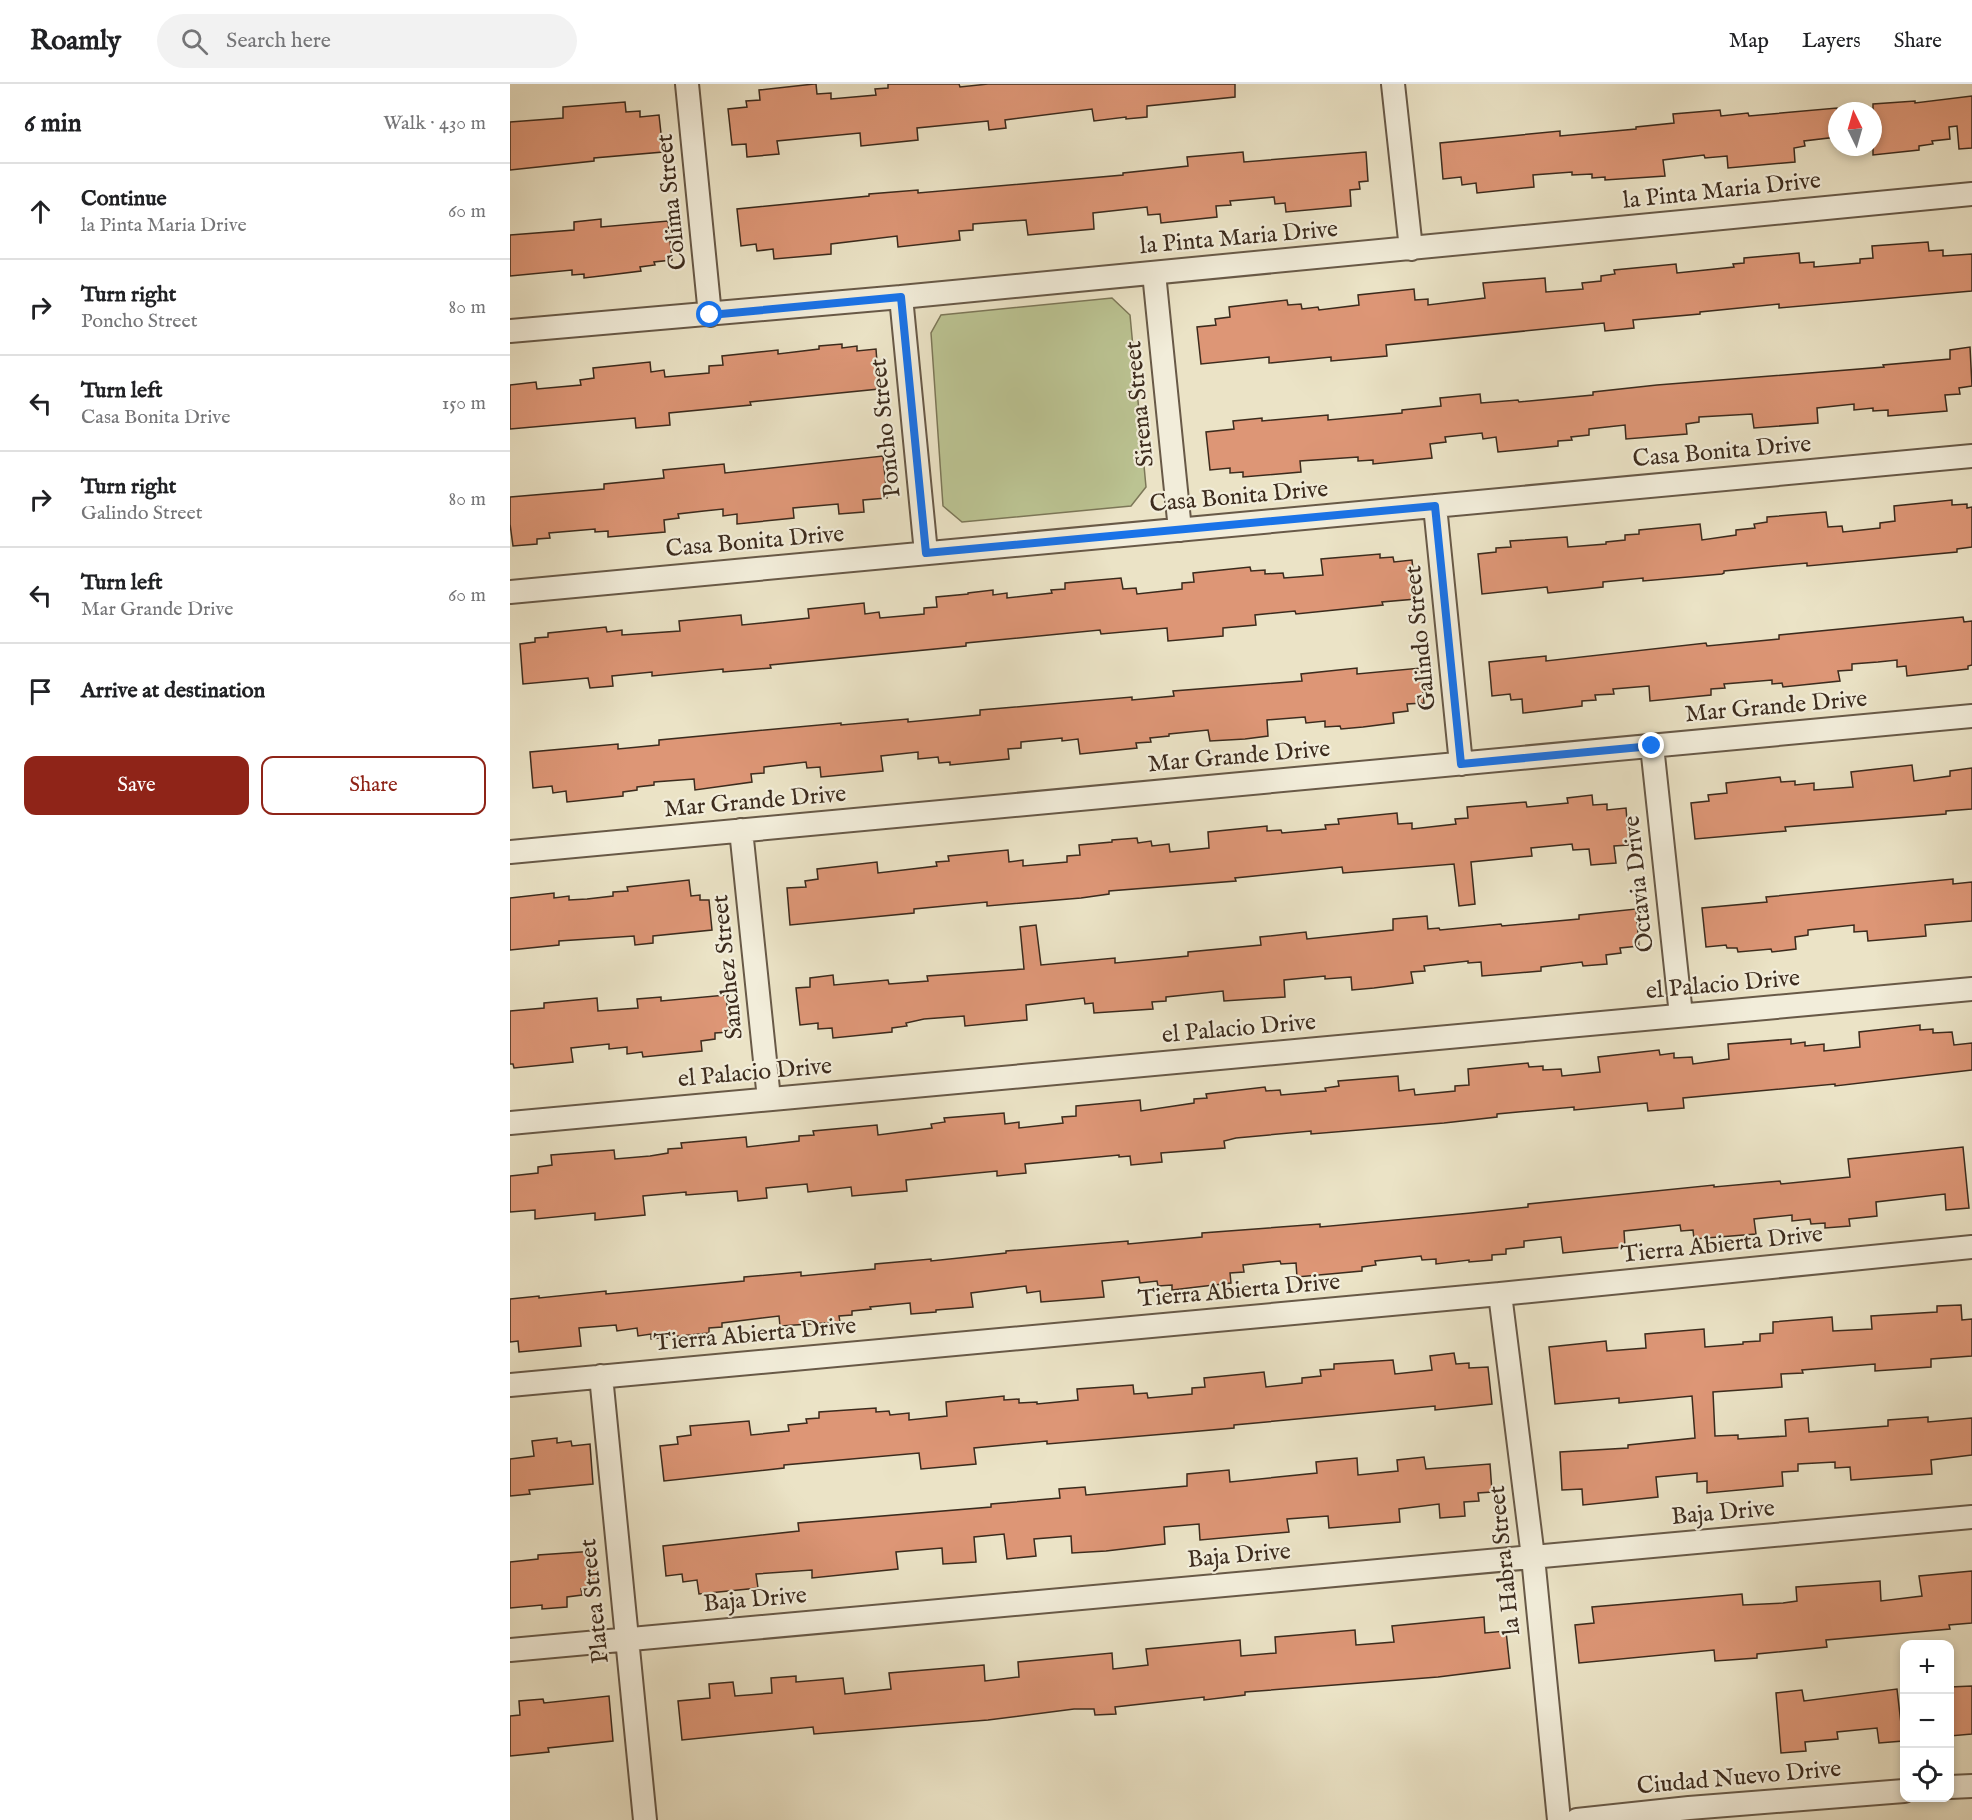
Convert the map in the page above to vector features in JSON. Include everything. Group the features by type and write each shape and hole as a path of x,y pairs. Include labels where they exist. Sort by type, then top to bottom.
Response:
{"street":[{"name":"Colima Street","path":"687,84 710,315"},
{"path":"1394,84 1411,249"},
{"name":"la Pinta Maria Drive","path":"510,331 710,315 1972,194"},
{"name":"Sirena Street","path":"1154,273 1180,530"},
{"name":"Poncho Street","path":"901,297 926,553"},
{"name":"Casa Bonita Drive","path":"510,592 1972,456"},
{"name":"Galindo Street","path":"1435,506 1461,764"},
{"name":"Mar Grande Drive","path":"510,852 1972,716"},
{"name":"Octavia Drive","path":"1652,746 1681,1016"},
{"name":"Sanchez Street","path":"741,830 769,1099"},
{"name":"el Palacio Drive","path":"510,1123 1972,989"},
{"name":"Tierra Abierta Drive","path":"510,1385 1500,1294 1972,1247"},
{"name":"la Habra Street","path":"1500,1294 1533,1557 1559,1820"},
{"name":"Platea Street","path":"601,1376 645,1820"},
{"name":"Baja Drive","path":"510,1650 1972,1518"},
{"path":"1954,1787 1972,1786"},
{"name":"Ciudad Nuevo Drive","path":"1577,1820 1689,1814 1900,1792"}],"green space":[{"path":"1112,298 1130,315 1146,487 1131,506 962,522 943,506 931,333 941,315"}],"building":[{"path":"816,84 817,94 831,93 831,99 876,95 875,89 888,88 888,84 959,84 960,87 988,84 1235,84 1235,97 1147,106 1147,117 1094,121 1092,109 1005,120 1006,128 989,130 988,121 917,128 918,140 861,146 860,133 777,141 779,154 747,157 746,144 732,145 728,109 747,107 746,101 760,100 759,90"},
{"path":"1972,96 1972,148 1959,149 1957,126 1949,127 1950,139 1932,141 1933,144 1919,146 1919,150 1882,154 1882,103 1915,101 1915,103"},
{"path":"625,102 626,112 640,111 640,117 659,115 663,152 594,158 594,161 510,170 510,122 563,118 563,107"},
{"path":"1828,109 1828,138 1804,141 1805,146 1794,148 1795,162 1728,168 1727,156 1705,158 1704,155 1663,160 1665,176 1605,180 1605,177 1592,178 1592,174 1572,175 1572,172 1533,175 1534,187 1477,193 1476,183 1462,185 1461,177 1443,179 1440,143 1560,131 1560,136 1636,129 1636,127 1674,123 1673,114 1720,110 1721,116 1748,113 1749,116"},
{"path":"1243,152 1244,162 1366,152 1368,181 1359,182 1360,189 1350,190 1351,206 1286,212 1285,203 1275,204 1274,197 1230,201 1231,205 1216,206 1217,217 1161,223 1160,214 1148,215 1147,207 1093,213 1094,229 1028,235 1026,220 973,224 973,230 959,231 960,240 898,247 897,236 831,244 831,254 774,259 773,249 757,251 756,244 741,246 737,209 869,196 869,194 918,190 918,193 1123,175 1123,173 1188,166 1187,157"},
{"path":"601,219 601,227 668,221 672,260 654,262 655,265 640,267 641,271 584,278 584,274 572,275 572,270 510,276 510,235 574,230 574,222"},
{"path":"1928,242 1929,251 1943,250 1943,256 1972,254 1972,291 1779,308 1779,304 1700,312 1700,314 1633,320 1634,328 1605,331 1604,323 1386,345 1387,356 1331,361 1331,357 1269,363 1269,357 1201,364 1197,327 1216,325 1215,319 1230,317 1229,307 1287,300 1288,305 1301,304 1302,309 1318,307 1319,310 1359,305 1358,295 1414,289 1415,300 1428,299 1428,305 1485,298 1483,283 1545,278 1546,292 1583,289 1582,283 1601,281 1601,276 1615,274 1614,270 1676,264 1677,273 1734,267 1733,264 1744,263 1744,258 1799,253 1800,263 1814,262 1814,267 1860,263 1860,259 1873,258 1872,246"},
{"path":"842,344 842,348 857,346 857,351 876,349 879,389 669,413 670,425 636,428 635,418 510,429 510,385 536,382 537,389 581,385 580,380 594,378 593,368 650,362 651,372 664,370 665,377 709,373 709,366 723,365 722,356 778,350 778,354"},
{"path":"1970,347 1972,386 1959,388 1960,394 1945,395 1947,411 1888,416 1888,410 1873,411 1873,408 1854,410 1854,404 1817,408 1818,423 1754,428 1752,414 1699,417 1699,422 1686,424 1687,434 1626,439 1625,425 1589,429 1589,435 1558,441 1558,446 1498,452 1496,437 1483,439 1482,433 1445,437 1446,442 1430,444 1432,458 1373,464 1373,460 1358,461 1358,457 1300,461 1301,472 1243,477 1243,472 1230,473 1230,468 1210,470 1206,432 1234,429 1233,421 1262,418 1262,421 1328,415 1328,420 1402,413 1402,410 1441,406 1440,398 1480,394 1481,403 1518,400 1519,402 1593,395 1593,392 1657,385 1884,367 1883,365 1950,359 1950,350"},
{"path":"883,456 887,498 863,500 864,512 839,514 838,504 793,508 794,518 737,524 737,514 723,516 723,509 678,514 679,518 664,520 665,532 608,537 608,531 595,532 595,529 549,533 550,538 537,539 537,544 513,546 510,497 604,489 604,484 664,478 663,470 724,464 725,473"},
{"path":"1952,500 1952,505 1967,504 1967,508 1972,507 1972,547 1957,549 1957,552 1807,566 1807,563 1643,581 1643,578 1603,582 1603,587 1548,593 1547,587 1482,594 1478,554 1496,552 1496,548 1511,547 1510,541 1567,537 1568,547 1606,544 1606,542 1625,540 1625,535 1639,534 1639,530 1700,524 1702,540 1736,535 1736,530 1755,528 1754,524 1767,522 1767,517 1826,512 1828,527 1842,526 1843,532 1880,528 1880,523 1895,521 1894,506"},
{"path":"1380,554 1380,558 1393,557 1394,562 1412,560 1416,599 1382,602 1383,605 1296,614 1295,611 1255,615 1256,625 1223,628 1223,636 1168,641 1167,628 1101,634 1100,630 770,665 771,668 723,672 723,669 652,676 652,672 612,676 613,686 590,688 588,678 523,684 520,644 535,642 535,638 548,637 548,633 606,627 607,632 622,630 622,635 680,631 679,621 741,615 742,625 809,618 808,609 864,603 865,614 879,612 880,618 924,614 924,608 937,607 936,597 993,590 993,595 1007,593 1007,598 1052,593 1051,590 1065,589 1065,583 1121,578 1123,589 1136,588 1137,594 1182,589 1182,583 1194,582 1193,573 1250,567 1251,571 1265,570 1265,574 1283,573 1284,578 1323,575 1321,559"},
{"path":"1963,617 1964,622 1972,621 1972,665 1968,666 1968,669 1907,676 1906,666 1897,667 1897,660 1852,664 1852,670 1838,671 1840,681 1783,687 1782,683 1772,684 1772,680 1724,684 1725,688 1711,689 1711,695 1650,701 1649,686 1613,689 1614,694 1595,695 1596,700 1582,701 1582,706 1523,713 1522,699 1511,700 1510,694 1492,696 1489,662 1546,656 1546,661 1706,643 1707,646 1779,639 1779,635"},
{"path":"1357,668 1357,674 1421,668 1424,703 1407,704 1408,711 1393,713 1394,723 1363,727 1341,729 1340,726 1325,727 1325,721 1306,723 1305,717 1267,720 1268,736 1245,739 1210,741 1208,730 1150,738 1151,742 1136,743 1137,748 1080,754 1078,739 1062,741 1062,738 1021,742 1021,748 1008,749 1009,759 950,765 950,762 939,763 938,757 918,759 918,752 881,756 883,771 821,777 820,767 807,768 806,762 764,767 764,773 751,774 752,782 695,790 694,779 654,782 654,785 623,792 623,796 567,802 566,791 553,793 552,786 533,788 530,752 618,744 618,749 659,745 659,740 841,723 841,725 908,719 908,722 980,715 980,710 1132,697 1132,700 1174,696 1173,691 1302,681 1301,674"},
{"path":"1912,765 1914,781 1950,776 1950,771 1972,768 1972,809 1946,811 1946,814 1785,827 1786,831 1695,839 1691,803 1709,801 1708,795 1727,793 1726,783 1780,777 1781,782 1795,781 1795,785 1814,783 1814,790 1853,787 1851,772"},
{"path":"1592,795 1593,805 1607,804 1607,810 1626,808 1629,845 1614,846 1616,863 1591,865 1589,849 1573,850 1572,844 1531,848 1532,856 1471,862 1475,904 1459,906 1454,864 1343,873 1342,867 1235,878 1236,881 1109,891 1109,894 1081,898 987,906 987,902 914,909 914,913 790,925 787,888 806,887 805,881 818,879 817,869 877,862 878,873 937,866 936,862 949,861 948,856 1008,850 1009,862 1023,860 1023,866 1067,862 1067,856 1080,855 1079,845 1112,842 1112,840 1137,838 1138,843 1151,841 1152,846 1169,844 1170,852 1209,848 1208,832 1267,826 1267,831 1281,830 1282,833 1326,829 1325,825 1339,824 1338,819 1397,813 1398,824 1412,823 1412,829 1456,824 1455,819 1468,818 1467,807 1526,802 1527,807 1568,803 1567,798"},
{"path":"1953,879 1953,884 1972,882 1972,921 1925,925 1926,936 1868,941 1867,931 1854,932 1854,925 1808,930 1808,935 1795,937 1796,949 1738,952 1737,948 1727,948 1726,945 1706,947 1702,908 1767,902 1766,897"},
{"path":"689,880 691,896 700,895 700,900 709,900 712,930 653,936 653,943 635,945 634,936 559,941 559,945 510,950 510,898 554,893 554,898 569,896 569,900 587,899 613,896 613,892 628,891 627,887"},
{"path":"1636,909 1639,946 1620,948 1621,953 1606,955 1607,964 1583,966 1582,962 1541,967 1541,971 1482,976 1481,962 1468,963 1468,961 1424,966 1425,971 1411,972 1413,983 1374,988 1352,990 1351,977 1325,979 1325,976 1284,980 1285,997 1224,1001 1223,991 1166,997 1166,1001 1152,1002 1153,1009 1094,1013 1093,1003 1085,1004 1084,998 1026,1005 1027,1020 965,1026 964,1016 924,1019 906,1023 907,1026 892,1028 892,1032 833,1038 832,1028 818,1029 818,1023 800,1025 796,988 810,987 810,978 833,975 834,985 888,980 889,984 928,981 927,976 1024,969 1020,927 1036,925 1041,965 1115,958 1115,963 1188,956 1188,952 1261,945 1260,937 1306,932 1307,939 1393,930 1393,919 1427,916 1428,929 1439,928 1440,930 1579,919 1579,915"},
{"path":"726,995 730,1032 715,1033 715,1039 701,1041 702,1051 643,1057 642,1052 627,1054 627,1047 609,1049 609,1044 571,1048 573,1062 514,1068 513,1064 510,1064 510,1011 544,1008 544,1003 597,998 598,1011 638,1008 637,999 661,997 661,1001"},
{"path":"1920,1025 1920,1030 1933,1029 1933,1033 1952,1032 1954,1045 1972,1043 1972,1070 1835,1086 1835,1084 1683,1098 1684,1108 1648,1111 1647,1103 1574,1110 1574,1107 1497,1114 1497,1117 1444,1123 1236,1138 1224,1141 1225,1148 1161,1153 1162,1162 1131,1165 1130,1156 1119,1157 1119,1155 1025,1164 1026,1173 997,1176 997,1171 906,1180 907,1191 852,1196 851,1187 808,1192 807,1184 766,1188 767,1198 738,1201 737,1191 686,1195 686,1192 643,1196 645,1215 595,1220 595,1213 535,1219 535,1210 510,1212 510,1176 538,1173 538,1167 552,1165 551,1155 614,1150 615,1159 650,1156 668,1153 668,1149 682,1148 681,1143 746,1137 747,1147 799,1141 799,1136 814,1135 813,1131 877,1125 878,1135 932,1128 931,1124 945,1122 944,1118 1004,1113 1005,1124 1019,1122 1019,1128 1063,1123 1062,1117 1076,1116 1076,1106 1140,1100 1141,1111 1194,1103 1194,1099 1207,1098 1206,1094 1265,1087 1266,1091 1280,1090 1281,1095 1326,1091 1325,1088 1339,1086 1338,1081 1398,1076 1399,1091 1414,1089 1415,1095 1455,1091 1455,1086 1469,1085 1468,1069 1528,1063 1529,1067 1543,1066 1543,1070 1561,1069 1562,1076 1600,1072 1598,1057 1659,1050 1660,1055 1674,1053 1674,1058 1692,1057 1693,1064 1729,1059 1728,1044 1791,1039 1791,1044 1805,1042 1805,1046 1824,1044 1824,1051 1860,1047 1859,1032"},
{"path":"1963,1147 1969,1208 1946,1210 1945,1194 1876,1202 1877,1216 1849,1219 1850,1226 1825,1228 1825,1223 1811,1224 1810,1219 1792,1221 1792,1215 1754,1219 1756,1234 1694,1239 1693,1230 1681,1231 1680,1225 1624,1231 1625,1247 1563,1253 1561,1237 1524,1241 1524,1247 1506,1249 1506,1254 1492,1255 1492,1260 1436,1264 1436,1259 1422,1260 1421,1256 1375,1261 1376,1265 1362,1267 1362,1271 1297,1277 1296,1263 1281,1264 1280,1261 1243,1265 1244,1272 1230,1273 1231,1283 1172,1290 1172,1285 1158,1286 1157,1281 1140,1283 1139,1277 1102,1281 1104,1297 1041,1302 1040,1291 1027,1293 1026,1286 971,1293 973,1307 936,1310 936,1312 911,1314 910,1303 852,1311 852,1315 839,1316 840,1322 780,1326 779,1316 722,1323 722,1327 709,1328 709,1333 651,1339 651,1334 638,1336 637,1328 617,1331 616,1325 579,1328 581,1346 519,1352 518,1341 510,1342 510,1299 606,1291 606,1294 744,1281 744,1277 801,1272 801,1276 875,1269 875,1264 931,1259 931,1261 1006,1253 1006,1251 1202,1237 1202,1233 1320,1224 1320,1227 1471,1213 1528,1207 1528,1204 1714,1185 1714,1187 1780,1181 1781,1184 1850,1177 1848,1159"},
{"path":"1961,1305 1962,1320 1972,1319 1972,1356 1931,1359 1931,1367 1875,1371 1875,1364 1802,1370 1803,1373 1781,1374 1782,1387 1713,1392 1715,1436 1738,1435 1738,1439 1786,1436 1785,1420 1808,1418 1809,1432 1888,1426 1888,1420 1928,1417 1928,1422 1972,1418 1972,1455 1931,1460 1932,1474 1851,1480 1850,1467 1835,1468 1835,1462 1798,1464 1798,1471 1782,1472 1783,1486 1707,1493 1707,1481 1697,1482 1697,1473 1656,1477 1658,1497 1583,1505 1582,1489 1562,1490 1560,1452 1628,1448 1628,1445 1695,1438 1692,1396 1619,1403 1619,1398 1555,1404 1549,1347 1606,1341 1607,1351 1646,1348 1645,1334 1704,1329 1705,1347 1743,1344 1743,1342 1760,1341 1760,1334 1773,1333 1773,1322 1832,1317 1833,1331 1872,1329 1871,1316 1937,1312 1937,1306"},
{"path":"1454,1353 1456,1364 1469,1363 1469,1368 1488,1367 1492,1404 1435,1410 1435,1406 1234,1425 1234,1428 974,1448 976,1464 921,1469 919,1453 784,1465 784,1468 664,1481 660,1446 678,1444 677,1437 691,1435 690,1426 749,1421 751,1435 789,1431 788,1425 807,1423 806,1419 819,1418 819,1412 876,1408 876,1412 889,1411 890,1415 909,1413 909,1420 947,1416 946,1402 1004,1396 1004,1400 1019,1399 1019,1403 1037,1402 1037,1404 1078,1400 1077,1389 1133,1385 1134,1394 1147,1393 1148,1398 1192,1394 1192,1388 1205,1387 1204,1378 1264,1372 1266,1387 1302,1383 1302,1378 1321,1376 1320,1370 1334,1369 1334,1364 1393,1360 1395,1374 1432,1370 1430,1356"},
{"path":"557,1438 557,1443 571,1441 572,1446 590,1444 593,1484 529,1490 530,1494 510,1496 510,1459 534,1456 532,1441"},
{"path":"1424,1457 1426,1469 1490,1464 1492,1492 1478,1493 1479,1501 1464,1502 1465,1516 1440,1518 1439,1504 1399,1509 1400,1522 1329,1528 1328,1516 1287,1519 1289,1532 1200,1540 1199,1524 1164,1527 1165,1544 1106,1551 1072,1553 1071,1536 1034,1539 1036,1556 1007,1559 1004,1534 974,1537 976,1562 943,1564 942,1548 896,1552 898,1569 812,1578 812,1570 756,1574 758,1588 699,1594 697,1580 683,1582 682,1574 666,1576 663,1546 799,1531 798,1523 991,1507 991,1504 1060,1498 1059,1489 1085,1487 1086,1495 1187,1486 1187,1474 1229,1470 1230,1482 1317,1473 1316,1462 1357,1458 1358,1475 1398,1471 1397,1460"},
{"path":"595,1551 598,1587 581,1589 582,1595 567,1597 567,1607 542,1609 542,1605 510,1608 510,1562 538,1559 538,1555"},
{"path":"1972,1571 1972,1623 1949,1625 1950,1629 1826,1640 1827,1647 1757,1654 1757,1658 1715,1661 1714,1650 1579,1663 1575,1625 1594,1623 1592,1607 1742,1594 1743,1605 1783,1603 1797,1601 1796,1587 1880,1581 1881,1601 1922,1596 1919,1576"},
{"path":"1484,1617 1485,1633 1506,1631 1510,1668 1438,1677 1245,1692 1245,1695 1204,1700 1204,1697 1115,1707 1116,1714 1095,1715 1094,1709 1074,1709 988,1720 814,1734 813,1727 682,1740 678,1701 710,1698 709,1684 733,1682 735,1696 772,1693 771,1678 796,1676 796,1682 843,1678 845,1694 891,1689 889,1673 984,1665 985,1681 1019,1677 1018,1662 1112,1653 1113,1669 1148,1665 1146,1649 1240,1640 1241,1656 1276,1653 1275,1637 1355,1630 1356,1645 1394,1642 1392,1626"},
{"path":"1972,1686 1972,1734 1954,1736 1954,1687"},
{"path":"1897,1689 1900,1741 1879,1743 1877,1728 1837,1732 1838,1739 1805,1742 1806,1751 1781,1753 1776,1693 1802,1690 1804,1701"},
{"path":"609,1696 613,1741 548,1748 549,1752 510,1756 510,1716 520,1715 519,1701 543,1699 544,1703"}],"route":[{"path":"710,315 901,297 926,553 1435,506 1461,764 1652,746"}]}
